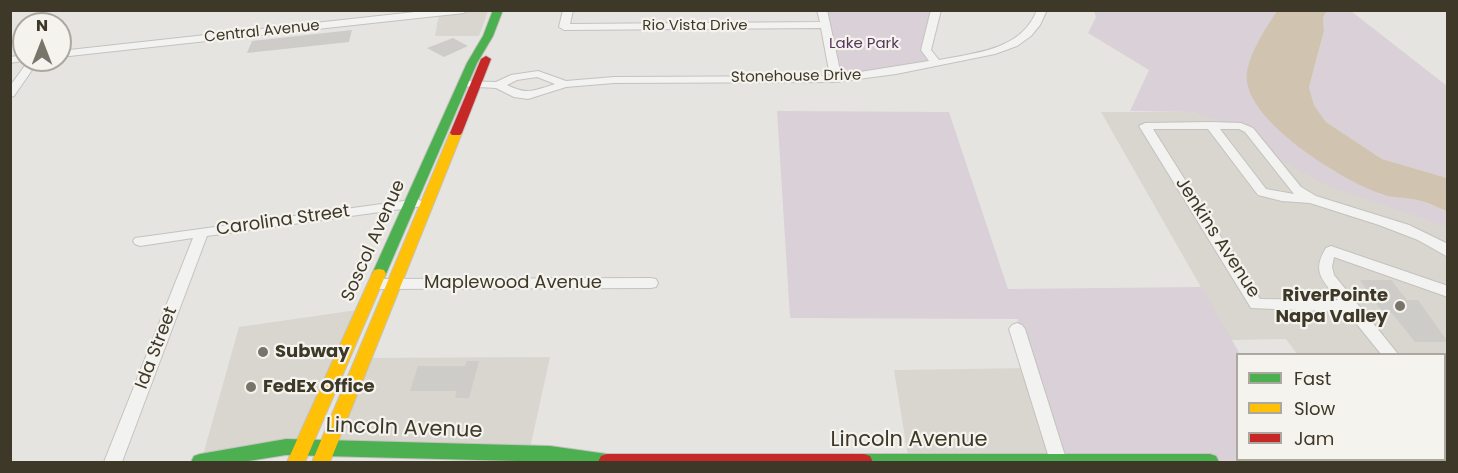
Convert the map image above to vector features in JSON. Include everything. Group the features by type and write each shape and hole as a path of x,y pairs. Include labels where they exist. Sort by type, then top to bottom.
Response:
{"main road":[{"name":"Soscol Avenue","path":"296,462 410,203 469,85 487,58 488,36 498,10"},
{"name":"Soscol Avenue","path":"321,462 426,204 469,85"},
{"name":"Lincoln Avenue","path":"200,462 286,447 550,454 607,462 1210,462"}],"street":[{"path":"357,21 363,10"},
{"name":"Central Avenue","path":"72,53 464,10"},
{"name":"Rio Vista Drive","path":"568,10 564,27 825,25"},
{"path":"822,10 836,79"},
{"path":"936,10 926,50 936,63"},
{"name":"Stonehouse Drive","path":"498,85 518,95 528,96 565,84 656,79 836,79 869,76 988,54 1010,46 1026,36 1037,24 1042,10"},
{"path":"10,94 26,72"},
{"name":"Stonehouse Drive","path":"469,85 498,85 515,77 538,74 565,84"},
{"path":"1211,125 1234,125 1249,130 1297,190 1311,199"},
{"path":"1211,125 1262,192 1282,197 1311,199 1425,236 1443,246 1448,252"},
{"name":"Jenkins Avenue","path":"1211,125 1145,126 1256,304 1351,306"},
{"name":"Carolina Street","path":"141,242 410,203 426,204"},
{"name":"Ida Street","path":"113,462 202,233"},
{"path":"1389,353 1324,269 1330,251 1448,292"},
{"name":"Maplewood Avenue","path":"375,284 651,283"},
{"path":"1017,329 1059,461"}],"shaded area":[{"path":"427,11 488,11 479,36 435,36 439,14 426,14"},
{"path":"1277,11 1327,11 1323,17 1324,31 1309,87 1314,105 1326,122 1382,159 1447,178 1447,211 1417,200 1385,195 1344,177 1302,149 1265,116 1253,99 1247,82 1247,73 1252,54"},
{"path":"1101,112 1191,112 1234,125 1447,227 1447,462 1371,461 1446,461 1446,353 1296,353 1286,339 1231,340"},
{"path":"364,309 303,447 286,447 201,462 239,327"},
{"path":"550,357 529,453 327,447 363,358"},
{"path":"1029,368 1059,461 1210,462 909,462 894,370"}],"green space":[{"name":"Lake Park","path":"822,11 937,11 926,50 936,63 836,79"},
{"path":"1094,11 1277,11 1260,39 1284,134 1331,169 1382,195 1416,199 1447,211 1447,227 1327,185 1269,154 1249,130 1191,112 1130,111 1149,70 1088,33 1096,17"},
{"path":"1327,11 1351,11 1447,86 1447,178 1382,159 1326,122 1314,105 1309,87 1324,31 1323,17"},
{"path":"777,111 949,112 1008,289 1201,287 1239,353 1236,353 1236,461 1302,462 1059,461 1017,329 1018,319 790,318"}],"building":[{"path":"352,30 349,42 247,53 252,41"},
{"path":"453,38 468,46 444,57 427,48"},
{"name":"RiverPointe Napa Valley","path":"1360,280 1391,280 1407,300 1418,300 1448,342 1415,342 1392,313 1383,313"},
{"path":"467,361 479,361 469,398 455,398 457,391 410,391 418,366 465,366"}],"traffic: fast":[{"path":"379,274 472,63 488,36 498,10"},
{"path":"200,462 286,447 550,454 607,462"},
{"path":"1387,462 1404,461"},
{"path":"864,462 1210,462"}],"traffic: slow":[{"path":"321,462 456,133"},
{"path":"296,462 379,274"}],"traffic: jam":[{"path":"456,133 486,59"},
{"path":"607,462 864,462"}],"place":[{"name":"RiverPointe Napa Valley","path":"1400,306"},
{"name":"Subway","path":"263,352"},
{"name":"FedEx Office","path":"251,387"}]}
